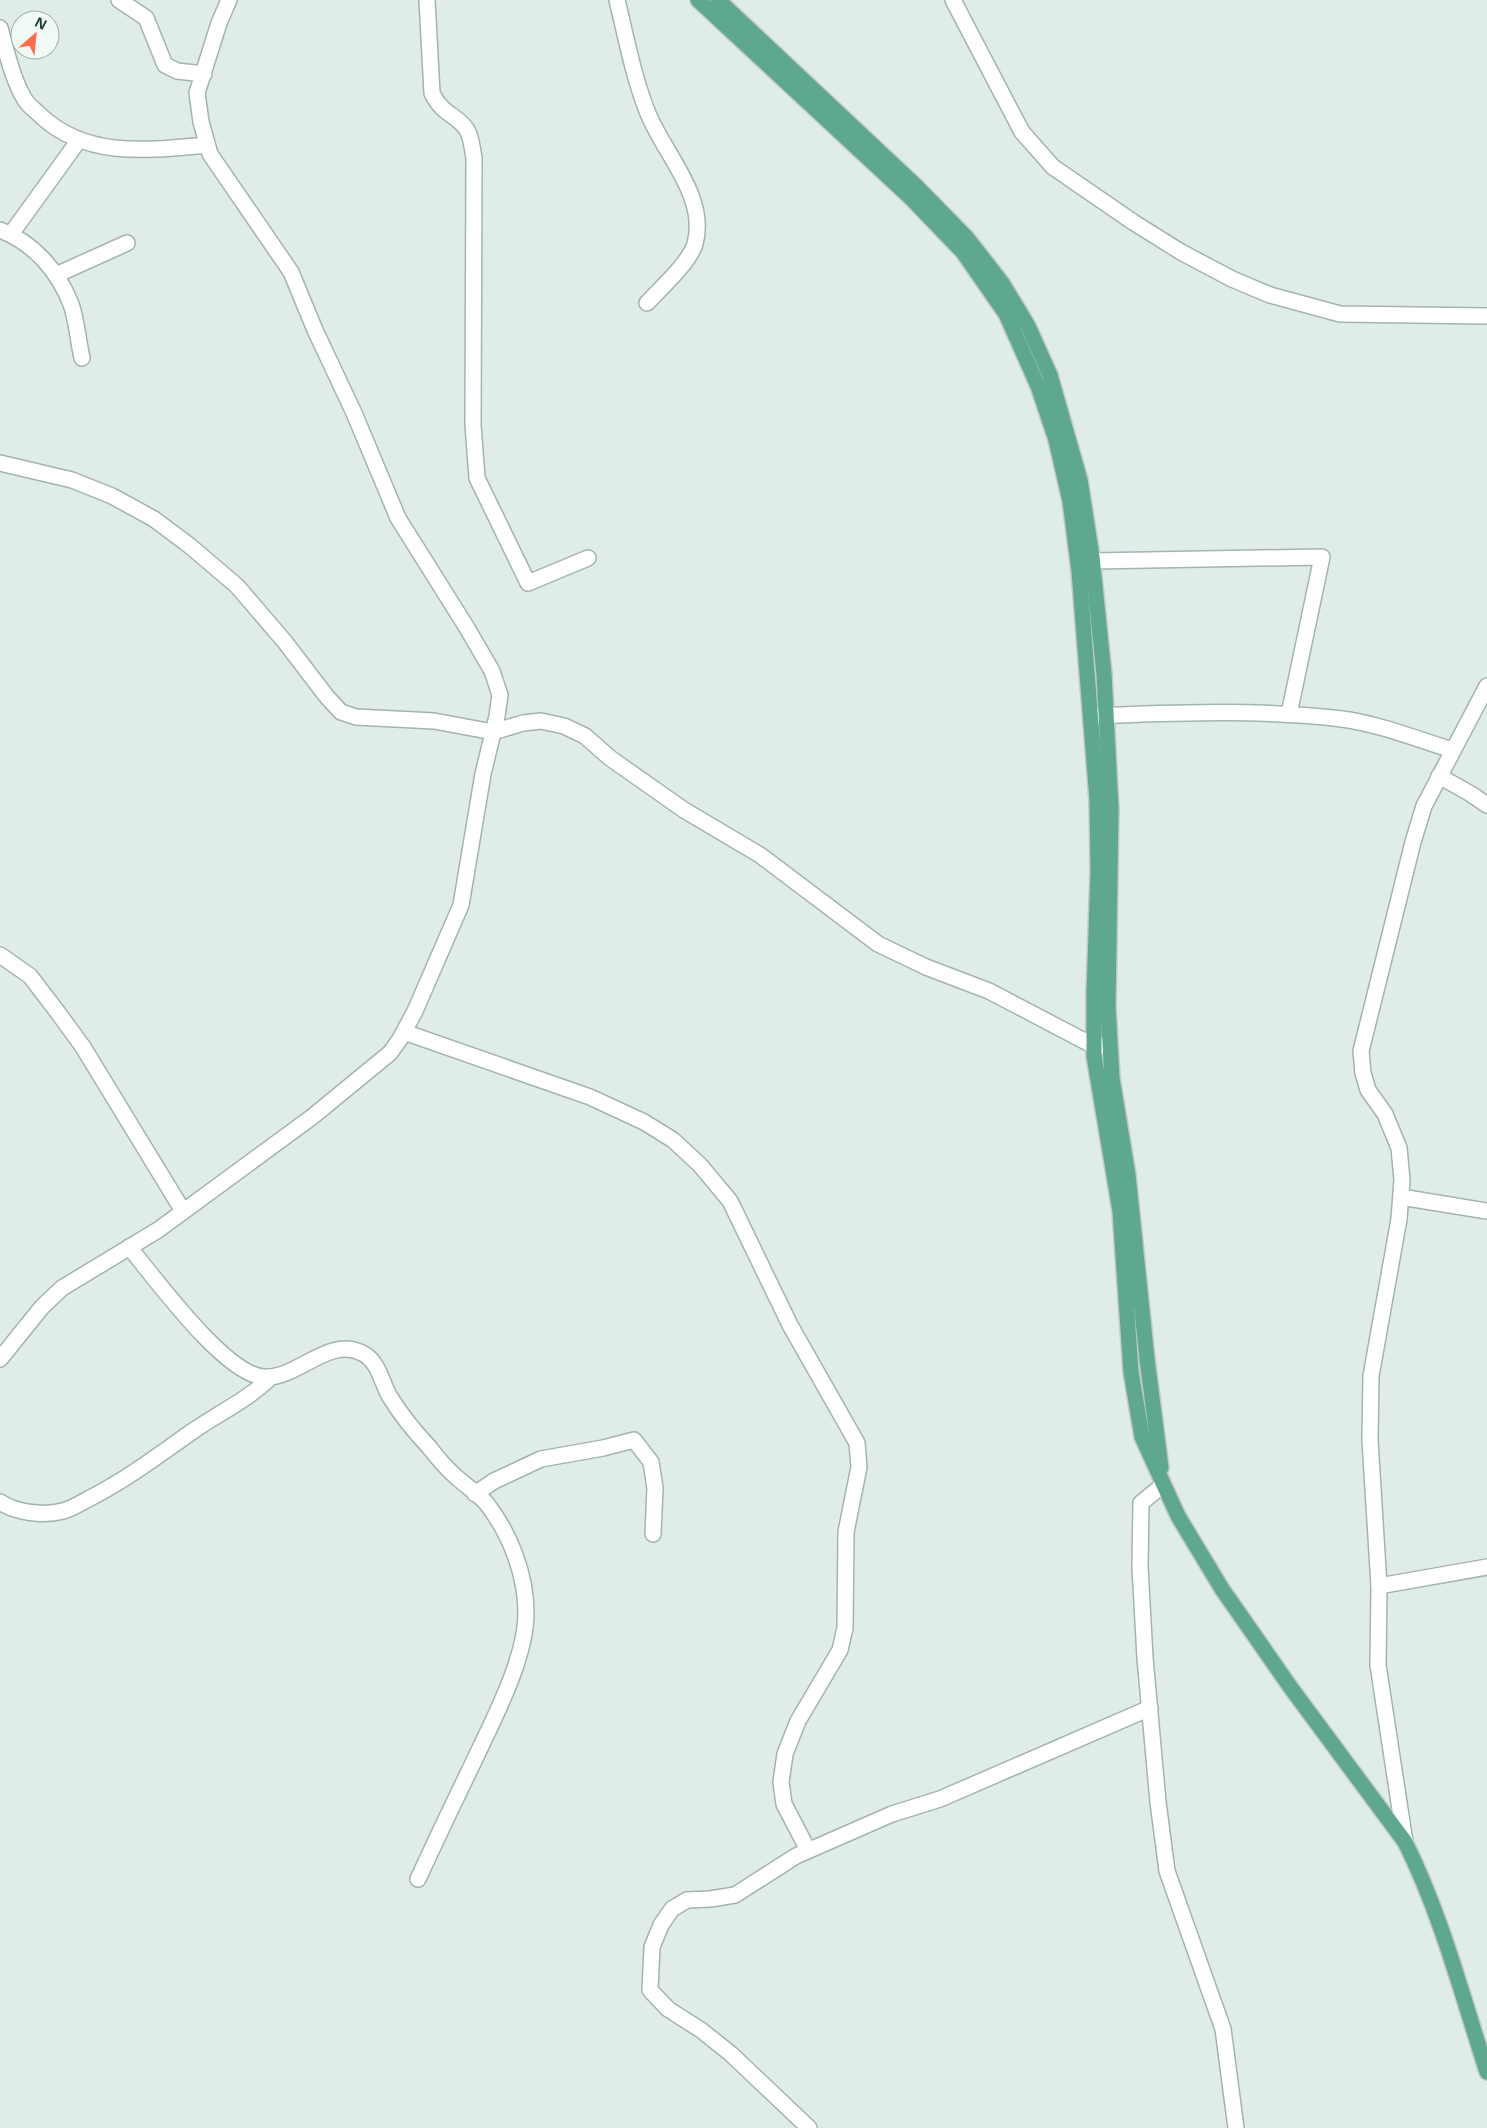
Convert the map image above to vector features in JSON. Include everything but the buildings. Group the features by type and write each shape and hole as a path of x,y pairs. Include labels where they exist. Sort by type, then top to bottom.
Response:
{"main road":[{"path":"698,0 911,198 963,252 1006,314 1024,352 1056,440 1070,501 1111,809 1108,1007 1112,1078 1128,1175 1147,1359 1163,1485"},
{"path":"718,0 916,186 967,238 1002,283 1028,326 1050,375 1080,480 1093,561 1104,674 1099,716 1094,1046 1120,1211 1131,1372 1142,1437 1178,1516 1222,1589 1291,1688 1406,1842 1433,1906 1487,2072"}],"street":[{"path":"119,0 146,18 165,65 177,71 204,74"},
{"path":"0,1359 42,1307 62,1288 158,1230 312,1118 390,1053 415,1011 461,905 483,774 500,695 492,672 467,628 398,518 354,413 315,330 291,272 210,154 201,122 198,93 219,23 229,0"},
{"path":"427,0 432,93 437,104 466,128 471,138 474,158 473,424 477,478 528,583 588,558"},
{"path":"617,0 647,112 691,193 696,211 695,244 690,256 647,303"},
{"path":"953,0 984,55 1022,132 1053,167 1181,252 1232,279 1270,296 1340,314 1487,316"},
{"path":"0,28 11,70 26,102 49,124 69,136 95,146 124,149 207,145"},
{"path":"79,140 5,232 37,253 56,275 71,306 82,358"},
{"path":"56,275 127,243"},
{"path":"0,463 72,480 112,496 154,519 190,546 237,586 341,712 356,717 434,721 493,732 523,723 541,721 564,726 585,736 610,758 684,810 760,855 878,944 926,967 988,991 1094,1046 1110,1046"},
{"path":"1093,561 1322,557 1289,714"},
{"path":"1406,1842 1378,1665 1379,1586 1370,1440 1371,1376 1396,1238 1402,1180 1399,1148 1385,1114 1368,1090 1363,1073 1361,1051 1413,842 1424,806 1487,686"},
{"path":"1099,716 1289,714 1344,720 1397,733 1452,750"},
{"path":"1439,776 1487,805"},
{"path":"0,955 30,976 83,1047 183,1211"},
{"path":"404,1032 590,1097 644,1122 673,1140 700,1165 730,1202 790,1325 857,1443 859,1467 846,1532 845,1628 840,1650 798,1721 785,1754 781,1782 784,1804 808,1850"},
{"path":"1401,1197 1487,1211"},
{"path":"129,1248 194,1325 222,1353 237,1365 250,1372 262,1377 271,1376 290,1370 322,1354 341,1349 353,1349 372,1359 391,1399 427,1446 453,1474 486,1503 506,1534 524,1585 526,1615 521,1649 498,1710 418,1879"},
{"path":"0,1502 8,1508 41,1513 63,1511 84,1502 146,1465 206,1422 257,1390 271,1376"},
{"path":"476,1494 494,1481 542,1459 603,1448 634,1440 650,1462 655,1488 653,1534"},
{"path":"1163,1485 1141,1503 1140,1567 1158,1802 1167,1871 1223,2029 1236,2128"},
{"path":"1379,1586 1487,1567"},
{"path":"809,2128 731,2054 701,2030 668,2009 650,1990 652,1947 661,1925 672,1909 687,1900 710,1900 735,1895 775,1868 808,1850 892,1814 940,1799 1150,1708"}]}
